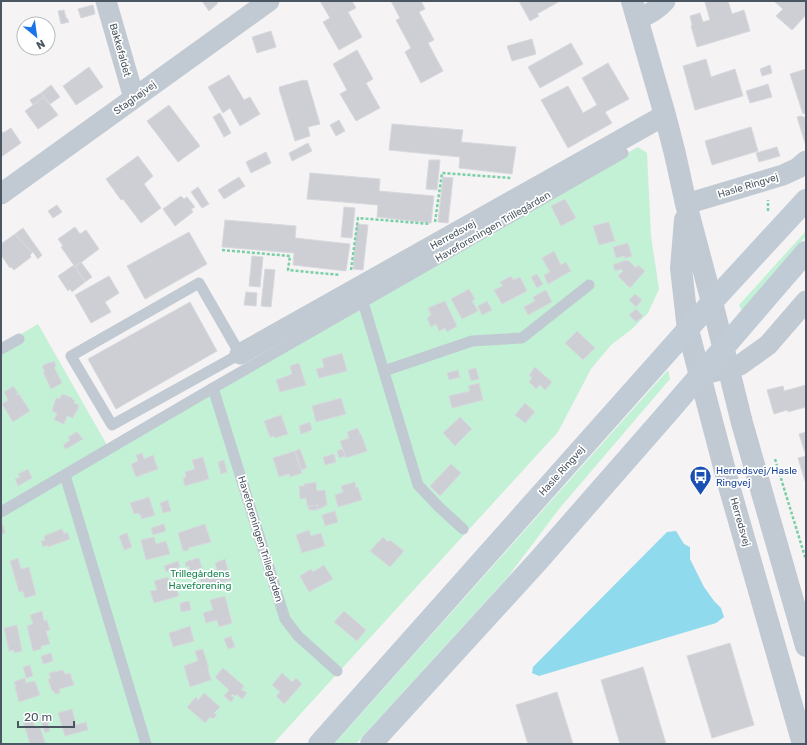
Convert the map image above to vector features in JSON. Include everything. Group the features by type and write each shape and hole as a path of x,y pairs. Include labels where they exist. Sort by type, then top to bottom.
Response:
{"main road":[{"name":"Hasle Ringvej","path":"319,744 712,302 806,200"},
{"path":"371,744 538,561 700,376 726,358 806,252"}],"street":[{"name":"Bakkefaldet","path":"106,1 134,98"},
{"name":"Staghøjvej","path":"1,194 268,1"},
{"path":"634,10 650,14 665,1"},
{"name":"Herredsvej","path":"634,10 665,116 742,423 806,646"},
{"name":"Herredsvej","path":"240,354 665,116"},
{"name":"Hasle Ringvej","path":"686,204 783,175 798,168 806,161"},
{"name":"Herredsvej","path":"686,204 681,268 688,330 730,486 803,744"},
{"path":"726,358 740,365 768,345 806,301"}],"lane":[{"name":"Haveforeningen Trillegården","path":"1,512 213,388 623,153"},
{"path":"199,283 240,354 112,425 71,356 199,283"},
{"path":"384,371 472,341 522,338 589,285"},
{"path":"364,302 418,485 463,529"},
{"path":"1,349 19,338"},
{"name":"Haveforeningen Trillegården","path":"213,388 285,619 298,636 337,671"},
{"path":"65,475 146,744"}],"path":[{"path":"350,276 358,218 434,225 442,173 511,178"},
{"path":"222,250 290,256 288,270 342,275"}],"green space":[{"name":"Trillegårdens Haveforening","path":"638,147 647,153 651,236 659,289 648,313 632,329 611,345 591,369 558,432 273,744 1,744 1,346 38,324 107,445"},
{"path":"806,231 806,236 742,311 739,305"},
{"path":"668,370 670,379 559,509 507,578 356,744 334,744"}],"water":[{"path":"676,531 684,544 690,547 690,559 704,587 721,608 724,617 716,623 539,676 532,673 533,667 667,532"}],"building":[{"path":"202,1 216,1 218,3 209,11"},
{"path":"320,1 352,1 356,8 348,12 362,37 339,50 323,22 330,18"},
{"path":"391,1 421,1 425,9 419,12 434,40 428,43 443,71 421,83 405,52 411,48 396,20 400,18"},
{"path":"519,1 560,1 537,14 539,16 530,21"},
{"path":"728,1 732,14 744,10 750,31 697,47 691,26 690,16 700,13 703,22 710,20 705,2"},
{"path":"774,1 806,1 806,15 792,30 776,16 783,9"},
{"path":"93,5 95,14 81,18 78,9"},
{"path":"64,10 66,18 69,22 61,24 58,11"},
{"path":"271,31 276,47 257,53 252,37"},
{"path":"532,39 536,54 512,61 507,46"},
{"path":"571,43 583,64 540,88 528,67"},
{"path":"357,50 373,79 366,83 380,108 356,121 340,94 347,90 333,64"},
{"path":"706,59 711,77 735,69 743,96 695,110 683,66"},
{"path":"608,63 629,99 605,112 612,123 568,148 541,100 568,86 583,113 597,105 582,78"},
{"path":"770,65 772,73 762,76 760,69"},
{"path":"89,67 103,87 76,105 63,86"},
{"path":"806,69 806,113 803,114 790,74"},
{"path":"229,75 244,100 250,97 260,114 240,126 230,108 223,113 208,87"},
{"path":"307,80 320,124 308,127 310,136 295,141 279,87"},
{"path":"768,84 772,97 750,103 746,91"},
{"path":"51,85 60,97 50,104 41,93"},
{"path":"41,93 44,97 33,105 30,100"},
{"path":"44,97 58,115 38,129 25,111"},
{"path":"169,105 200,146 178,162 147,121"},
{"path":"220,113 231,133 224,137 213,117"},
{"path":"801,116 806,118 806,146 797,117"},
{"path":"339,120 345,131 336,136 330,125"},
{"path":"392,124 463,130 461,142 516,147 512,174 459,168 460,157 389,150"},
{"path":"751,127 758,151 712,165 705,141"},
{"path":"11,128 21,143 1,157 1,130 3,133"},
{"path":"308,143 312,151 292,161 289,153"},
{"path":"777,147 780,156 759,162 756,153"},
{"path":"266,152 271,163 251,173 246,162"},
{"path":"138,156 153,176 144,184 161,208 141,223 123,199 121,200 106,179"},
{"path":"429,160 440,160 437,190 426,189"},
{"path":"310,173 380,179 379,191 434,196 431,223 377,217 378,205 307,199"},
{"path":"239,177 245,186 224,199 218,190"},
{"path":"443,177 453,178 448,223 438,222"},
{"path":"198,187 209,204 202,208 191,192"},
{"path":"181,196 184,199 187,197 195,207 191,209 193,212 175,226 163,209"},
{"path":"565,199 576,218 561,226 551,206"},
{"path":"57,205 62,212 53,218 48,211"},
{"path":"344,207 355,208 352,238 341,237"},
{"path":"225,220 296,226 295,238 350,244 346,271 293,265 294,253 222,247"},
{"path":"609,222 615,241 599,245 593,226"},
{"path":"357,224 368,225 363,270 353,269"},
{"path":"75,227 80,234 86,230 99,249 75,267 61,247 63,246 58,239"},
{"path":"23,228 42,255 38,259 15,234"},
{"path":"189,232 207,264 145,299 127,266"},
{"path":"15,234 32,253 30,255 31,257 14,270 11,267 10,268 1,255 1,244"},
{"path":"628,243 632,256 616,258 613,247"},
{"path":"554,251 561,265 566,262 571,271 548,284 544,275 550,272 542,258"},
{"path":"252,256 263,257 260,287 249,286"},
{"path":"626,260 626,262 628,260 636,268 638,265 645,271 630,288 618,276 623,271 621,269 615,271 613,265"},
{"path":"81,262 92,277 85,282 75,267"},
{"path":"74,265 85,282 72,292 70,289 68,291 58,276"},
{"path":"265,269 275,270 271,307 261,306"},
{"path":"537,274 543,284 537,288 531,277"},
{"path":"109,276 119,293 105,302 111,312 91,323 75,295"},
{"path":"511,276 513,280 520,277 527,291 502,304 494,290 503,286 500,282"},
{"path":"469,289 475,299 472,301 478,311 462,319 451,299"},
{"path":"546,290 552,302 528,315 524,307 535,301 533,297"},
{"path":"246,292 257,293 256,306 244,305"},
{"path":"635,294 642,300 636,307 629,300"},
{"path":"445,301 457,326 447,332 445,328 439,331 436,324 431,327 427,318 431,315 428,308"},
{"path":"487,301 492,310 482,315 478,306"},
{"path":"190,302 217,351 116,409 88,359"},
{"path":"636,309 643,316 636,322 629,315"},
{"path":"577,331 595,348 583,360 565,343"},
{"path":"342,353 347,371 319,378 316,369 324,367 322,359"},
{"path":"54,361 56,366 54,367 62,383 51,389 43,372 45,372 42,366"},
{"path":"299,363 306,385 280,392 276,380 292,374 290,366"},
{"path":"535,367 552,382 545,390 540,385 536,389 529,382 532,378 529,375"},
{"path":"476,368 479,379 471,381 468,370"},
{"path":"458,370 460,377 449,380 447,373"},
{"path":"479,383 483,400 452,408 449,396 470,391 468,386"},
{"path":"806,385 806,407 774,414 767,390 783,386 784,391"},
{"path":"14,387 18,393 16,394 19,394 30,411 13,422 2,404 8,400 4,392"},
{"path":"62,394 73,398 72,399 75,401 74,403 79,405 73,418 67,416 64,424 54,420 57,413 52,411 56,398 60,399"},
{"path":"341,398 346,414 316,422 312,406"},
{"path":"525,403 535,412 525,423 515,415"},
{"path":"281,415 288,434 275,438 274,436 270,437 264,421"},
{"path":"460,417 472,429 455,446 443,433"},
{"path":"310,422 312,430 301,434 299,426"},
{"path":"358,428 367,451 346,458 340,441 349,438 347,432"},
{"path":"77,432 83,439 66,449 63,445 70,440 68,437"},
{"path":"806,432 806,456 799,434"},
{"path":"300,449 307,468 301,470 295,451"},
{"path":"343,449 345,456 339,458 337,451"},
{"path":"295,451 302,473 290,477 289,474 279,477 273,458"},
{"path":"142,453 144,459 153,455 158,469 136,477 131,464 138,461 136,455"},
{"path":"334,454 336,462 325,465 323,457"},
{"path":"806,456 806,480 805,481 798,458"},
{"path":"203,457 209,479 185,486 183,478 186,477 185,472 195,469 192,460"},
{"path":"224,460 227,472 221,474 218,462"},
{"path":"451,464 461,473 440,496 430,486"},
{"path":"28,469 32,478 18,486 15,479 20,477 18,474"},
{"path":"316,482 317,491 325,490 327,505 317,510 318,505 307,506 306,498 300,499 299,486"},
{"path":"355,482 356,488 358,487 362,500 338,507 335,495 343,492 341,486"},
{"path":"149,497 155,515 142,519 139,513 134,514 130,503"},
{"path":"168,500 171,511 163,513 160,503"},
{"path":"318,505 317,510 309,510 308,506"},
{"path":"335,511 338,522 325,526 322,515"},
{"path":"164,524 166,531 153,535 151,528"},
{"path":"205,524 211,542 188,548 189,550 183,551 178,533"},
{"path":"3,525 5,533 1,534 1,526"},
{"path":"62,529 64,534 67,532 70,539 48,547 47,545 43,547 41,541 45,540 44,536"},
{"path":"309,530 311,536 321,533 325,546 302,553 296,535"},
{"path":"127,533 132,547 124,550 119,536"},
{"path":"154,537 156,544 166,541 170,554 146,560 141,540"},
{"path":"383,537 388,542 390,540 404,551 390,567 370,551"},
{"path":"18,558 21,569 29,567 36,595 25,598 23,591 19,592 10,561"},
{"path":"199,558 202,568 190,571 189,566 186,567 185,563"},
{"path":"225,559 231,580 203,588 199,576 217,570 215,563"},
{"path":"178,561 180,567 177,568 178,569 166,572 164,566"},
{"path":"324,565 333,579 309,592 300,576 311,569 313,572"},
{"path":"168,577 171,585 179,584 180,589 177,590 179,596 154,603 150,591 157,590 154,581"},
{"path":"225,596 232,623 219,627 217,620 206,623 203,613 213,610 210,600"},
{"path":"189,601 191,610 181,612 180,603"},
{"path":"42,611 44,621 47,620 50,630 46,631 50,644 41,646 41,649 33,651 27,626 33,624 30,615"},
{"path":"344,611 366,630 357,641 334,622"},
{"path":"17,625 22,651 14,653 14,650 9,651 4,628"},
{"path":"190,626 194,641 173,647 169,633"},
{"path":"231,636 235,647 228,649 224,639"},
{"path":"730,643 754,725 712,738 687,656"},
{"path":"203,649 211,680 190,687 184,666 198,661 195,651"},
{"path":"51,653 53,661 43,664 41,656"},
{"path":"30,665 33,676 26,678 23,667"},
{"path":"643,667 666,744 620,744 601,680"},
{"path":"223,668 244,686 241,690 247,693 242,699 237,694 235,696 233,694 231,696 234,698 231,702 224,696 229,690 215,677"},
{"path":"63,670 65,674 70,673 74,685 59,689 60,693 55,694 54,691 52,691 48,679 51,678 49,673"},
{"path":"282,673 292,682 296,678 302,684 284,704 276,696 280,692 272,685"},
{"path":"25,678 26,683 35,681 40,695 19,702 14,682"},
{"path":"557,692 573,744 528,744 516,705"},
{"path":"204,693 220,707 214,713 217,715 213,719 210,717 205,723 187,707 196,697 198,700"},
{"path":"72,709 76,725 86,722 88,730 65,736 58,713"},
{"path":"46,716 50,731 45,733 40,718"},
{"path":"32,718 35,727 40,727 45,743 30,744 23,721"}],"place":[{"name":"Herredsvej/Hasle Ringvej","path":"701,496"}]}
